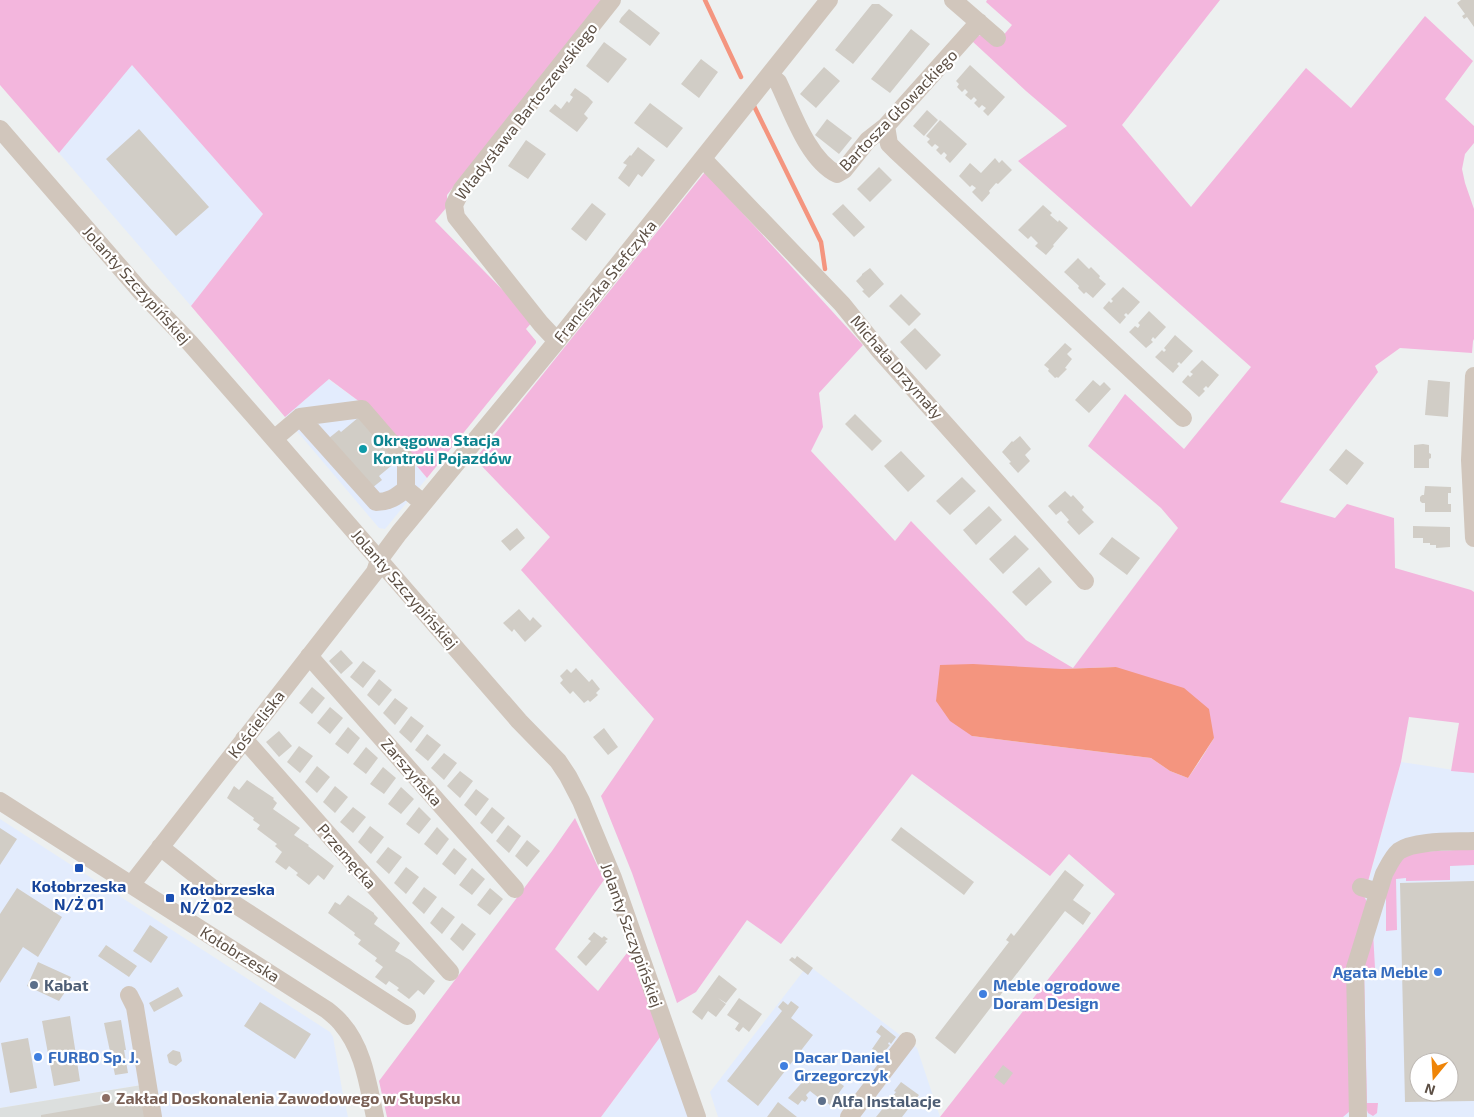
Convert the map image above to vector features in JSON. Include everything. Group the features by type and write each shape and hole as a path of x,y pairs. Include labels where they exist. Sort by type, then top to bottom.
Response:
{"street":[{"name":"Władysława Bartoszewskiego","path":"557,341 541,324 456,217 454,205 462,190 612,0"},
{"name":"Franciszka Stefczyka","path":"379,560 557,341 829,0"},
{"path":"953,0 997,38"},
{"name":"Bartosza Głowackiego","path":"770,75 778,82 812,152 829,170 837,174 844,170 868,140 886,126 980,22"},
{"path":"886,126 889,144 896,151 1183,418"},
{"name":"Jolanty Szczypińskiej","path":"0,128 143,294 190,343 520,721 558,761 568,776 584,809 613,878 696,1117"},
{"name":"Michała Drzymały","path":"703,159 842,304 880,351 1085,581"},
{"path":"1474,376 1470,460 1474,538"},
{"path":"274,439 300,417 362,409 406,460 406,489 423,504"},
{"path":"300,417 376,502 386,502 406,489"},
{"name":"Kościeliska","path":"131,885 375,572 379,560"},
{"name":"Zarszyńska","path":"310,656 515,889"},
{"name":"Przemęcka","path":"244,739 450,972"},
{"name":"Kołobrzeska","path":"0,801 327,1010 342,1023 357,1046 375,1117"},
{"path":"1358,1117 1355,968 1384,874 1398,852 1408,846 1474,841"},
{"path":"160,847 225,898 407,1016"},
{"path":"1361,887 1378,892"},
{"path":"128,996 135,1007 153,1117"},
{"path":"849,1117 907,1041"}],"shaded area":[{"path":"0,0 602,0 447,195 447,207 435,221 533,321 526,329 536,343 427,478 368,408 329,379 285,417 191,306 263,214 132,65 59,153 0,85"},
{"path":"987,0 1220,0 1122,125 1191,207 1306,68 1351,108 1425,16 1473,61 1445,99 1474,126 1474,143 1465,154 1462,169 1474,209 1474,339 1472,353 1400,348 1375,366 1378,372 1280,502 1335,518 1347,504 1394,518 1395,568 1474,592 1474,773 1451,771 1459,723 1409,717 1401,762 1364,896 1367,902 1350,1111 1343,1117 940,1117 1115,894 1069,854 1050,876 912,774 781,944 747,920 696,992 677,1003 632,873 601,796 654,719 521,570 550,537 475,459 705,172 863,345 819,393 823,427 811,451 895,541 911,521 1026,640 1073,668 1178,528 1161,508 1088,446 1125,394 1184,449 1251,367 1018,161 1067,126 972,41 981,35 996,44 1012,25 986,2","holes":["1116,667 1214,738 1188,778 1170,771 1151,758 972,736 1062,669"]},
{"path":"132,64 263,214 191,306 59,153"},
{"path":"328,379 368,408 427,478 385,529 379,528 285,417"},
{"path":"973,664 1062,669 1116,667 1184,688 1209,709 1214,738 1188,778 1170,771 1151,758 972,736 950,721 936,701 940,665"},
{"path":"1401,762 1474,773 1474,1117 1338,1117 1337,1106 1349,1106 1348,956"},
{"path":"575,818 604,880 555,949 598,991 630,949 661,1036 601,1117 387,1117 379,1081"},
{"path":"0,819 330,1032 333,1037 348,1117 153,1117 147,1084 0,1108"},
{"path":"1474,849 1474,865 1450,866 1450,880 1406,881 1406,878 1396,879 1397,930 1386,931 1386,892 1397,865 1405,857 1417,852"},
{"path":"1373,932 1375,968 1364,968 1367,1103 1378,1103 1377,1113 1373,1116 1368,1113 1366,1108 1363,971"},
{"path":"808,965 917,1048 940,1117 718,1117 710,1092"},
{"path":"661,1036 688,1117 601,1117"},
{"name":"Zakład Doskonalenia Zawodowego w Słupsku","path":"148,1084 153,1117 0,1117 0,1108"}],"building":[{"path":"1461,0 1474,0 1474,27 1467,17 1464,19 1462,16 1465,14 1457,3"},
{"path":"872,4 879,4 893,15 853,64 835,50"},
{"path":"629,9 660,33 650,46 619,22"},
{"path":"911,29 930,44 890,93 871,79"},
{"path":"604,42 627,59 608,83 586,66"},
{"path":"701,59 718,72 699,98 681,84"},
{"path":"970,65 1005,97 988,116 983,111 986,108 982,105 979,108 974,103 977,100 974,97 971,100 965,95 968,92 965,89 962,92 957,87 959,84 956,81"},
{"path":"824,67 840,81 816,108 800,94"},
{"path":"575,88 593,102 584,114 588,118 577,132 549,111 555,104 561,109 567,101 569,103 573,97 570,95"},
{"path":"650,103 683,128 667,148 634,123"},
{"path":"927,110 938,120 924,136 913,126"},
{"path":"827,119 852,138 839,154 815,135"},
{"path":"940,120 967,144 950,163 945,158 947,155 944,152 941,155 936,150 939,147 935,144 932,147 927,142 930,139 926,136"},
{"path":"139,129 209,207 176,236 106,159"},
{"path":"526,140 546,154 528,179 508,166"},
{"path":"638,147 655,160 642,177 638,174 629,187 618,178 627,165 623,163"},
{"path":"995,158 999,163 1002,160 1012,170 998,184 996,183 982,202 972,192 976,188 972,185 970,187 959,176 970,163 981,173"},
{"path":"879,167 892,180 870,202 857,189"},
{"path":"592,203 606,214 586,241 571,229"},
{"path":"843,204 865,227 854,237 832,214"},
{"path":"1043,205 1052,213 1050,215 1068,228 1046,255 1035,246 1038,243 1031,236 1028,239 1018,230"},
{"path":"1078,258 1089,269 1091,267 1106,284 1093,298 1086,292 1084,294 1078,288 1079,286 1064,272"},
{"path":"870,268 884,284 869,298 856,281"},
{"path":"1123,287 1140,302 1128,315 1126,313 1124,315 1126,317 1120,324 1103,308 1109,301 1111,303 1113,301 1111,299"},
{"path":"901,294 921,314 909,326 889,306"},
{"path":"1149,311 1166,327 1155,339 1153,337 1151,340 1153,342 1146,348 1129,332 1135,326 1138,328 1140,325 1138,323"},
{"path":"915,328 941,355 926,370 900,342"},
{"path":"1175,335 1193,351 1181,364 1179,362 1177,364 1179,366 1173,373 1155,357 1162,350 1164,352 1166,350 1164,348"},
{"path":"1065,343 1072,349 1067,354 1072,359 1065,368 1067,369 1058,378 1055,378 1044,365"},
{"path":"1202,360 1219,375 1208,388 1206,386 1203,389 1205,391 1199,397 1182,382 1188,375 1190,377 1193,374 1190,372"},
{"path":"1093,380 1100,386 1104,382 1111,389 1089,413 1075,400"},
{"path":"1428,380 1450,382 1448,417 1425,415"},
{"path":"855,414 882,441 872,451 845,424"},
{"name":"Okręgowa Stacja Kontroli Pojazdów","path":"359,417 397,461 379,476 382,480 372,488 329,438 339,430 341,432"},
{"path":"1020,436 1031,449 1025,455 1030,461 1018,473 1002,452 1012,441"},
{"path":"1414,445 1429,445 1431,458 1429,459 1429,468 1414,468"},
{"path":"1346,449 1364,463 1347,485 1329,470"},
{"path":"901,451 925,476 908,492 884,466"},
{"path":"962,477 976,491 950,515 936,501"},
{"path":"1425,486 1451,487 1451,493 1448,493 1448,504 1451,504 1451,512 1425,512 1425,503 1420,501 1420,497 1424,495"},
{"path":"1065,491 1071,497 1073,495 1084,507 1082,510 1094,522 1079,535 1067,522 1069,520 1061,511 1056,515 1048,506"},
{"path":"989,506 1002,520 976,545 963,530"},
{"path":"1413,526 1450,527 1450,547 1436,548 1436,545 1423,543 1423,538 1413,538"},
{"path":"517,528 525,538 510,551 501,541"},
{"path":"1015,535 1029,549 1003,574 989,559"},
{"path":"1112,537 1140,558 1127,575 1099,554"},
{"path":"1039,567 1052,582 1026,606 1012,592"},
{"path":"519,609 530,621 533,617 542,626 525,642 514,629 512,632 503,623"},
{"path":"341,650 353,663 341,674 329,661"},
{"path":"363,661 376,671 363,688 350,677"},
{"path":"576,668 589,682 592,679 600,689 596,693 598,695 590,702 588,700 584,703 573,691 570,694 560,683 563,680 560,676 567,669 571,673"},
{"path":"379,679 392,690 379,706 367,695"},
{"path":"312,687 325,698 312,714 299,703"},
{"path":"395,698 408,708 395,725 383,713"},
{"path":"330,707 343,718 330,734 317,723"},
{"path":"411,716 424,726 411,743 399,732"},
{"path":"348,727 360,738 348,754 335,744"},
{"path":"604,728 618,747 608,755 593,737"},
{"path":"279,731 292,746 279,757 266,742"},
{"path":"427,734 441,745 428,761 415,750"},
{"path":"299,746 313,756 300,773 287,762"},
{"path":"366,747 378,758 366,774 353,764"},
{"path":"444,753 457,763 444,780 431,768"},
{"path":"317,766 330,777 317,793 305,782"},
{"path":"383,767 396,778 384,794 370,784"},
{"path":"460,771 473,781 460,798 447,786"},
{"path":"247,780 274,798 277,803 273,809 300,828 294,835 334,866 324,880 318,875 309,885 296,875 298,873 289,866 286,870 275,862 282,852 275,846 277,844 257,829 260,825 253,820 254,818 227,798 234,786 239,790"},
{"path":"335,786 348,797 335,813 323,802"},
{"path":"401,787 414,799 401,814 388,804"},
{"path":"476,789 489,799 476,816 464,805"},
{"path":"353,807 366,817 353,833 340,822"},
{"path":"419,807 431,819 419,834 406,824"},
{"path":"492,807 505,818 492,834 480,823"},
{"path":"508,825 521,836 509,853 496,841"},
{"path":"370,826 384,837 371,854 358,842"},
{"path":"437,827 449,839 437,855 424,844"},
{"path":"901,827 974,882 964,895 891,840"},
{"path":"0,828 17,839 0,865"},
{"path":"527,840 540,851 527,867 515,856"},
{"path":"388,847 402,857 389,874 376,862"},
{"path":"454,848 467,859 455,875 442,864"},
{"path":"406,867 419,877 406,894 394,883"},
{"path":"472,868 485,879 472,895 459,885"},
{"path":"1065,870 1084,885 1073,900 1091,913 1083,925 1065,911 955,1054 935,1038 1009,942 1006,940 1011,933 1014,936"},
{"name":"Agata Meble","path":"1474,881 1474,1101 1459,1101 1459,1052 1409,1052 1409,1102 1405,1102 1400,883"},
{"path":"424,887 437,897 424,914 412,903"},
{"path":"17,888 62,917 38,957 23,947 0,983 0,914"},
{"path":"490,888 503,899 490,915 477,905"},
{"path":"348,895 374,913 378,918 374,924 400,943 395,951 410,960 435,981 424,995 418,990 409,999 389,981 386,985 375,977 383,967 375,961 377,958 358,944 361,940 354,935 355,933 328,913 335,902 340,905"},
{"path":"442,907 455,917 442,934 430,923"},
{"path":"462,923 476,934 463,951 450,939"},
{"path":"150,925 168,937 151,963 133,951"},
{"path":"594,932 602,938 604,936 608,939 586,966 577,957 591,941 588,939"},
{"path":"106,945 137,966 129,977 98,956"},
{"path":"797,956 813,968 808,975 789,960 792,957 795,959"},
{"path":"38,962 71,977 65,988 67,989 59,1001 27,986"},
{"path":"719,975 737,989 726,1003 718,998 726,1004 716,1017 708,1011 702,1020 692,1012"},
{"path":"178,987 183,996 154,1012 149,1003"},
{"path":"739,998 762,1014 749,1032 743,1027 739,1032 735,1029 739,1023 727,1015"},
{"path":"783,1001 788,1005 791,1001 799,1007 791,1018 813,1035 758,1106 727,1081 782,1011 778,1007"},
{"path":"260,1002 311,1034 295,1059 244,1026"},
{"path":"70,1016 80,1081 54,1086 42,1021"},
{"path":"121,1020 128,1073 115,1075 104,1023"},
{"path":"881,1025 896,1037 891,1044 889,1042 888,1044 890,1045 882,1055 872,1049 881,1036 876,1032"},
{"path":"28,1038 37,1088 10,1093 1,1043"},
{"path":"173,1050 180,1052 182,1061 176,1066 169,1063 167,1055"},
{"path":"1003,1065 1013,1073 1004,1085 994,1077"},
{"path":"818,1073 831,1083 834,1079 844,1086 830,1105 826,1102 823,1107 817,1102 819,1098 810,1091 806,1095 808,1098 805,1102 802,1100 798,1105 788,1098 807,1077 812,1081"},
{"path":"901,1082 919,1095 902,1117 876,1117 896,1092 894,1091"},
{"path":"146,1097 149,1117 41,1117 41,1115"},
{"path":"778,1102 797,1117 767,1117"}],"waterway":[{"path":"705,0 741,77"},
{"path":"754,106 821,242 825,269"}],"place":[{"name":"Okręgowa Stacja Kontroli Pojazdów","path":"363,449"},
{"name":"Kołobrzeska N/Ż 01","path":"79,868"},
{"name":"Kołobrzeska N/Ż 02","path":"170,898"},
{"name":"Agata Meble","path":"1438,972"},
{"name":"Kabat","path":"34,985"},
{"name":"Meble ogrodowe Doram Design","path":"983,994"},
{"name":"FURBO Sp. J.","path":"38,1057"},
{"name":"Dacar Daniel Grzegorczyk","path":"784,1066"},
{"name":"Zakład Doskonalenia Zawodowego w Słupsku","path":"106,1098"},
{"name":"Alfa Instalacje","path":"822,1101"}]}
